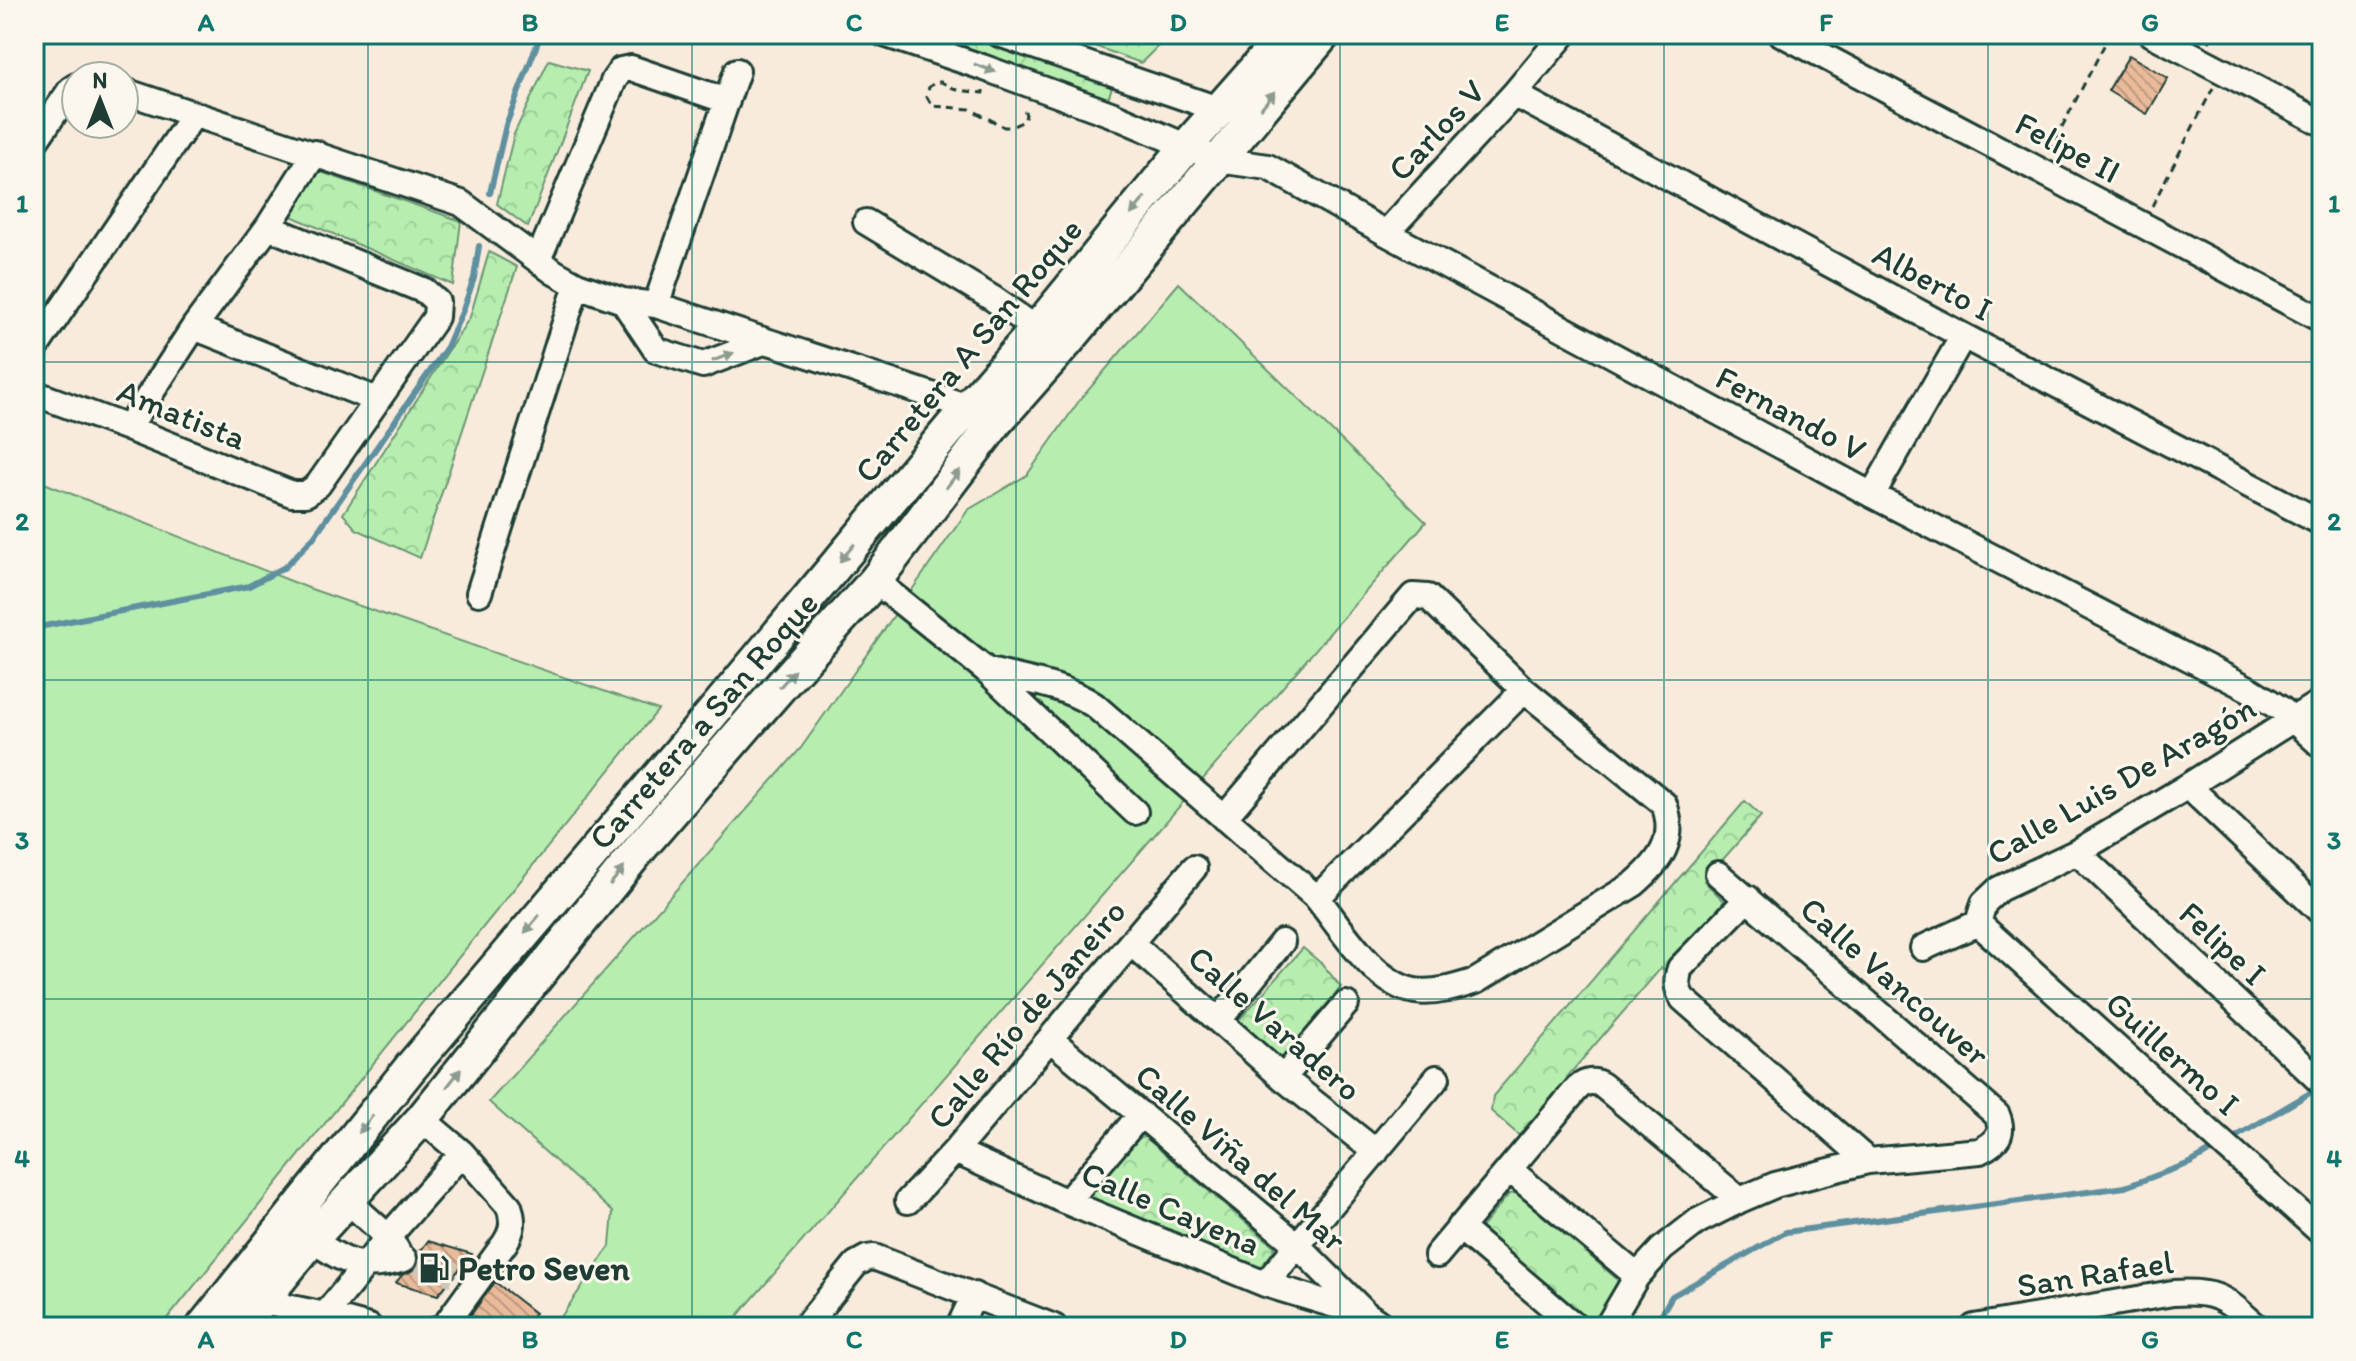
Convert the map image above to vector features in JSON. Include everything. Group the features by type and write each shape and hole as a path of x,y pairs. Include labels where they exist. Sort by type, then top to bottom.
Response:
{"main road":[{"name":"Carretera A San Roque","path":"710,716 1218,109 1286,34"},
{"path":"1218,160 1324,34"},
{"name":"Carretera a San Roque","path":"249,1319 312,1239 422,1119 642,846 875,581 996,422 1218,160"},
{"path":"792,618 851,582 875,581 872,570 874,560 895,512 897,493"},
{"name":"Carretera a San Roque","path":"203,1327 411,1067 710,716"}],"street":[{"name":"Fernando V","path":"884,34 1153,131 1218,160 1268,167 1872,495 2249,689 2269,700 2322,746"},
{"path":"999,34 1218,109"},
{"name":"Carlos V","path":"1386,233 1514,94 1564,34"},
{"name":"Felipe II","path":"1782,34 2322,320"},
{"path":"2152,34 2322,123"},
{"path":"538,260 614,80 621,70 631,68 727,101"},
{"path":"656,305 737,71"},
{"path":"1153,131 1170,93"},
{"name":"Alberto I","path":"1514,94 1963,336 2322,523"},
{"path":"140,96 461,203 577,285 623,301 656,305 968,407"},
{"path":"34,143 60,105"},
{"path":"34,350 194,114"},
{"path":"128,428 194,327 268,227 315,153"},
{"path":"866,222 992,298 1037,329"},
{"path":"194,327 377,400 436,317 437,302 425,291 268,227"},
{"path":"479,593 577,285"},
{"path":"623,301 656,350 703,365 766,341"},
{"path":"1872,495 1963,336"},
{"name":"Amatista","path":"34,393 292,494 306,494 318,485 377,400"},
{"path":"875,581 986,670 1135,812"},
{"path":"986,670 1079,695 1094,705 1224,818 1317,898 1379,973 1393,983 1415,991 1435,991 1476,981 1615,896 1646,874 1664,851 1671,821 1664,804 1524,690 1428,597 1413,596 1224,818"},
{"path":"1317,898 1524,690"},
{"name":"Calle Luis De Aragón","path":"1978,923 1984,903 1999,889 2077,852 2322,701"},
{"path":"2188,786 2322,913"},
{"name":"Felipe I","path":"2077,852 2322,1083"},
{"name":"Calle Río de Janeiro","path":"908,1201 955,1151 1194,868"},
{"name":"Calle Vancouver","path":"1718,874 1997,1115 2002,1125 1994,1144 1980,1151 1868,1161"},
{"path":"1748,898 1680,968 1676,978 1677,990 1683,999 1868,1161"},
{"path":"1923,948 1978,923"},
{"name":"Guillermo I","path":"1978,923 2322,1233"},
{"path":"1219,1020 1282,942"},
{"name":"Calle Varadero","path":"1131,943 1283,1078 1376,1152"},
{"path":"1283,1078 1346,1004"},
{"name":"Calle Viña del Mar","path":"1050,1039 1297,1245 1376,1321"},
{"path":"1265,1284 1437,1078"},
{"path":"1437,1255 1580,1085 1596,1082 1740,1200"},
{"path":"1067,1202 1141,1114"},
{"path":"422,1119 462,1153 509,1206 512,1217 511,1233 464,1279 446,1324 441,1327"},
{"name":"Calle Cayena","path":"955,1151 1067,1202 1265,1284 1376,1321"},
{"path":"325,1315 462,1153"},
{"path":"1607,1327 1637,1276 1680,1232 1775,1185 1868,1161"},
{"path":"1510,1170 1637,1276"},
{"path":"312,1239 342,1260 355,1265 408,1260 348,1201"},
{"path":"1459,1227 1576,1327"},
{"path":"805,1327 856,1264 867,1258 883,1259 1054,1327"},
{"name":"San Rafael","path":"1974,1327 2197,1291 2226,1300 2257,1327"},
{"path":"959,1327 974,1295"},
{"path":"2083,1309 2103,1327"},
{"path":"249,1319 325,1315 369,1327"}],"path":[{"path":"2046,157 2110,34"},
{"path":"982,67 983,93"},
{"path":"990,94 957,90 936,82 929,87 927,97 932,106 970,109 1004,127 1024,121 1026,115 1021,102"},
{"path":"2150,210 2214,87"}],"green space":[{"path":"922,34 962,34 1112,87 1108,99"},
{"path":"1062,34 1160,34 1159,45 1141,63"},
{"path":"549,60 588,71 528,227 497,204 514,134"},
{"path":"318,171 461,221 453,285 291,216"},
{"path":"489,252 517,267 420,558 356,529 343,514 470,317"},
{"path":"1179,283 1426,522 728,1327 554,1327 610,1246 613,1212 489,1102 801,748 968,510 1027,475 1079,401"},
{"path":"34,479 311,589 658,710 161,1327 34,1327"},
{"path":"1745,801 1761,816 1704,881 1724,901 1669,971 1661,968 1567,1077 1563,1090 1521,1137 1491,1111 1493,1096"},
{"path":"1303,948 1323,965 1341,987 1281,1060 1271,1063 1231,1029"},
{"path":"1145,1137 1275,1247 1264,1268 1251,1270 1083,1201 1135,1138"},
{"path":"1516,1193 1617,1279 1619,1288 1596,1327 1585,1327 1479,1230 1509,1194"}],"building":[{"path":"2129,55 2168,78 2147,114 2108,91"},
{"name":"Petro Seven","path":"428,1241 472,1254 438,1295 396,1283 402,1275 415,1269 419,1262 418,1254"},
{"path":"495,1282 535,1313 525,1327 462,1327"}],"waterway":[{"path":"490,193 506,125 541,34"},
{"path":"34,628 249,586 285,567 313,538 447,347 474,278 479,246"},
{"path":"2237,1136 2310,1093"},
{"path":"1654,1327 1672,1296 1786,1232 2125,1187 2190,1163 2209,1152"}],"tunnel":[{"path":"413,1260 454,1275"}],"place":[{"name":"Petro Seven","path":"434,1268"}]}
